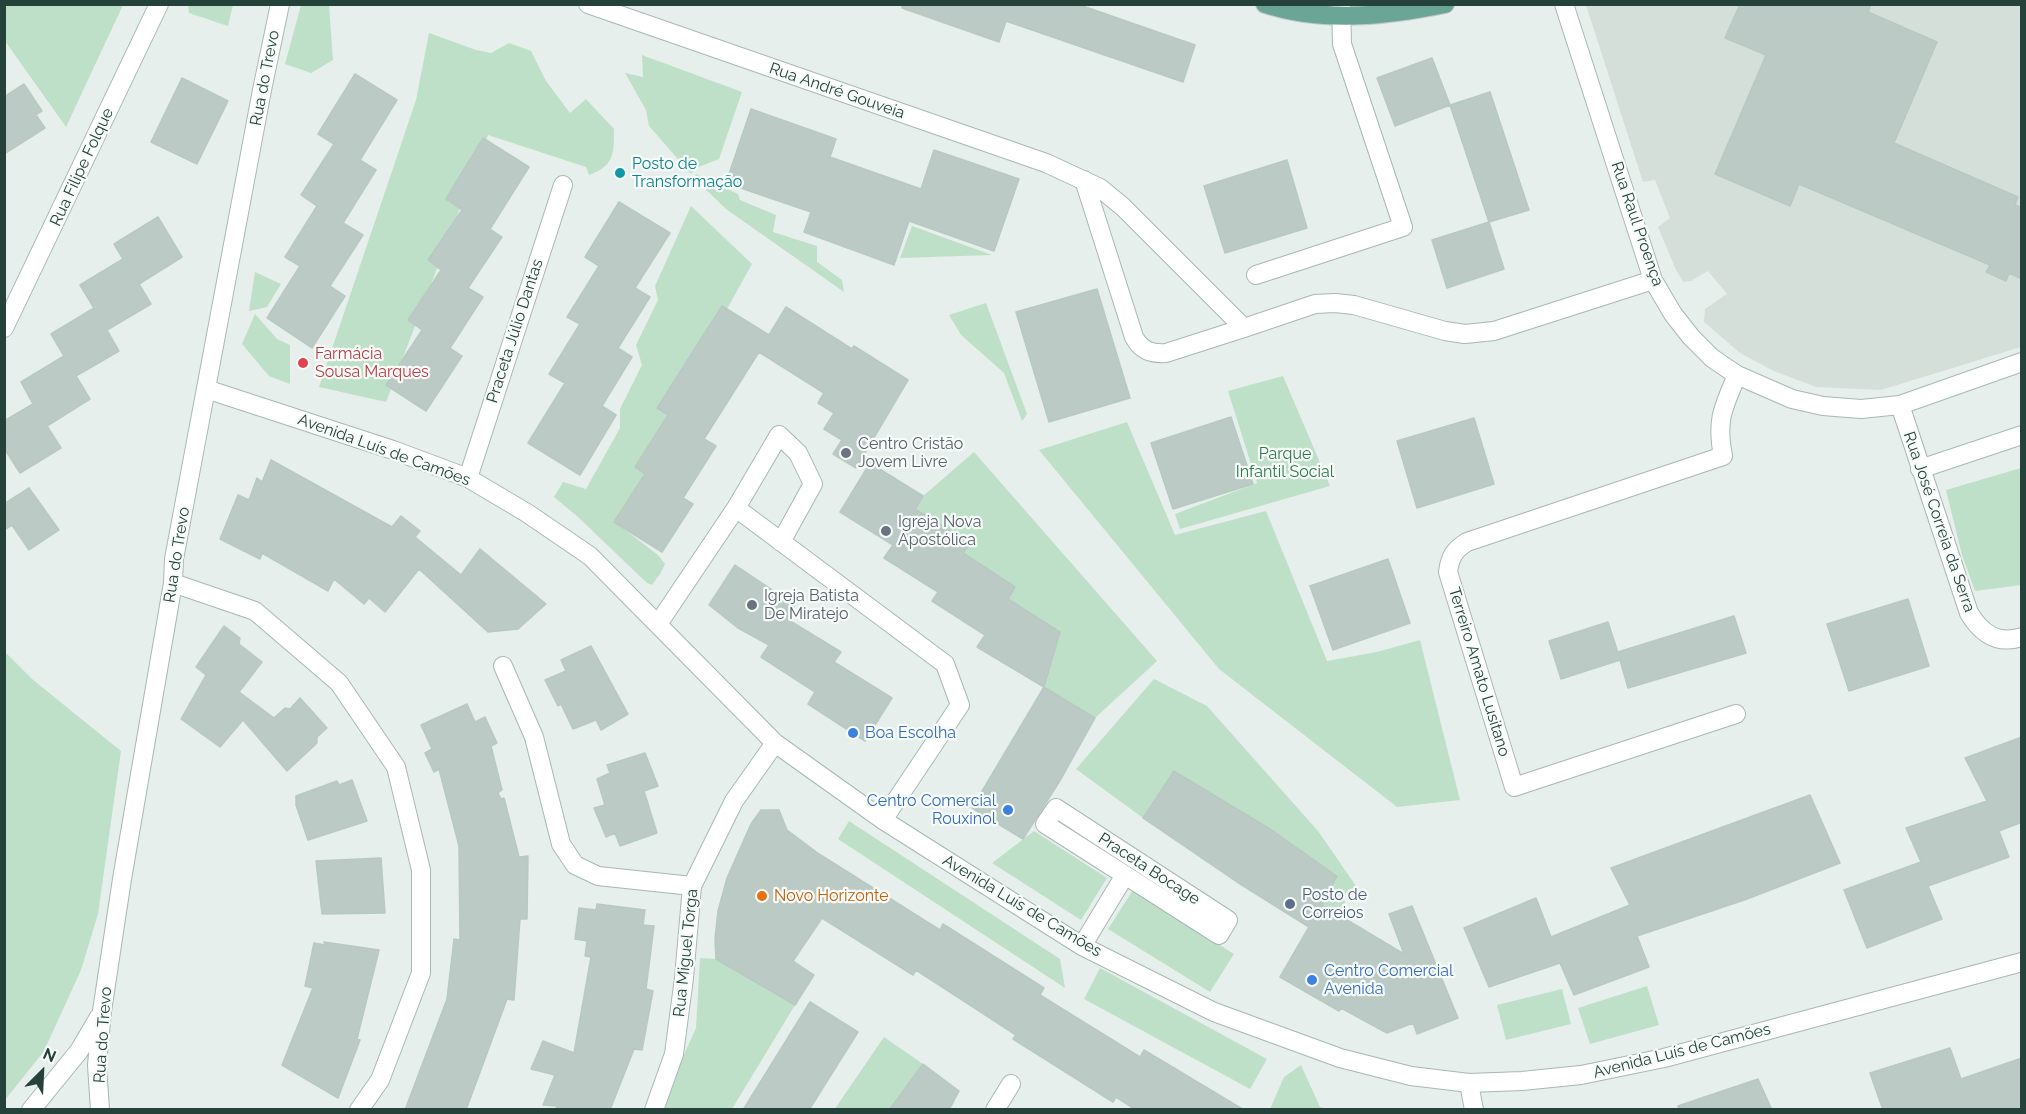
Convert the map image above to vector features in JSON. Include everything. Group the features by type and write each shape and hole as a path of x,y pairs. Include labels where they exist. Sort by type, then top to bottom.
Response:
{"main road":[{"path":"1265,4 1320,15 1341,10 1379,15 1445,4"}],"street":[{"name":"Rua Filipe Folque","path":"4,328 159,4"},
{"name":"Rua do Trevo","path":"100,1110 97,1065 102,1011 122,879 173,583 174,559 280,4"},
{"name":"Rua André Gouveia","path":"588,4 1046,163 1084,180 1100,188 1123,207 1244,328"},
{"name":"Rua Raul Proença","path":"1564,4 1653,280 1673,314 1712,358 1737,375 1792,399 1823,406 1861,409 1900,405 2022,362"},
{"path":"1256,275 1403,227 1342,44 1341,10"},
{"path":"1084,180 1134,337 1139,346 1156,354 1166,353 1315,304 1354,305 1444,331 1465,334 1494,330 1653,280"},
{"name":"Praceta Júlio Dantas","path":"468,478 563,185"},
{"name":"Terreiro Amato Lusitano","path":"1736,714 1514,787 1448,572 1449,560 1456,549 1467,542 1723,456 1719,434 1721,412 1737,375"},
{"name":"Avenida Luís de Camões","path":"206,389 382,446 468,478 527,513 590,556 775,742 883,820 1082,946 1214,1012 1340,1058 1411,1076 1470,1083 1581,1075 1664,1058 2022,962"},
{"name":"Rua José Correia da Serra","path":"1900,405 1969,613 1977,627 1993,638 2022,637"},
{"path":"658,624 736,508 779,435 798,453 813,484 782,542"},
{"path":"1920,469 2022,435"},
{"path":"736,508 945,664 960,705 883,820"},
{"path":"173,583 255,611 339,682 396,767 421,870 421,973 380,1080 359,1110"},
{"path":"503,666 534,737 561,844 575,865 598,876 692,886"},
{"name":"Rua Miguel Torga","path":"654,1110 674,1054 684,978 692,886 734,801 775,742"},
{"name":"Praceta Bocage","path":"1056,808 1228,920 1219,935 1125,875 1046,824 1056,808"},
{"name":"Praceta Bocage","path":"1082,946 1125,875"},
{"path":"31,1110 79,1051 102,1011"},
{"path":"1470,1083 1474,1110"},
{"path":"995,1110 1011,1084"}],"shaded area":[{"path":"1586,5 2021,5 2021,347 1881,390 1816,387 1774,371 1740,353 1704,322 1705,309 1727,294 1708,271 1691,281 1683,282 1676,270 1658,227 1670,218 1655,180 1643,182"}],"green space":[{"path":"4,5 123,5 66,127 5,41"},
{"path":"188,5 233,5 228,26 189,13"},
{"path":"301,5 329,5 333,60 311,73 285,64"},
{"path":"429,33 491,53 509,43 531,51 546,81 570,113 586,99 614,129 614,145 608,163 589,175 586,167 488,135 386,402 319,387 416,100"},
{"path":"642,55 742,92 719,159 696,168 691,174 649,126 646,110 625,73 643,77"},
{"path":"696,174 738,194 740,200 776,215 773,232 817,246 817,262 842,280 844,292 726,209 694,178"},
{"path":"691,206 752,264 668,415 635,466 645,474 615,522 658,555 665,564 652,585 647,583 554,497 563,482 586,489 620,428 620,409 642,365 636,345 658,300 655,286"},
{"path":"912,226 992,255 900,258"},
{"path":"255,272 281,284 267,307 249,311"},
{"path":"986,303 1027,414 1022,421 1004,373 961,335 949,315"},
{"path":"255,314 277,339 290,345 290,384 269,376 242,344"},
{"name":"Parque Infantil Social","path":"1283,376 1330,486 1180,529 1175,514 1257,483 1228,391"},
{"path":"1127,422 1175,535 1266,511 1327,661 1377,652 1420,640 1460,800 1397,807 1219,669 1039,450"},
{"path":"974,452 1157,661 1095,718 1044,687 1060,632 1008,599 1015,587 963,553 970,543 915,509 923,496"},
{"path":"2021,468 2021,585 1975,591 1962,555 1946,490"},
{"path":"5,652 32,679 121,751 98,914 81,970 44,1051 5,1100"},
{"path":"1154,679 1207,706 1318,831 1356,886 1343,895 1349,921 1322,905 1337,875 1175,771 1143,818 1076,769"},
{"path":"849,821 1060,959 1065,988 838,839"},
{"path":"1034,831 1107,878 1081,920 992,863"},
{"path":"1133,890 1234,954 1210,992 1108,929"},
{"path":"700,958 716,959 795,1005 732,1109 659,1110 696,1028"},
{"path":"1100,968 1267,1059 1250,1089 1084,999"},
{"path":"1647,986 1659,1025 1590,1044 1578,1008"},
{"path":"1562,989 1571,1024 1506,1040 1497,1005"},
{"path":"884,1037 923,1064 891,1109 834,1110"},
{"path":"1301,1065 1320,1107 1326,1109 1270,1109 1284,1077"}],"building":[{"path":"902,4 1077,4 1195,45 1183,82 1006,21 999,42 902,8"},
{"path":"1740,4 1871,4 1868,12 1937,42 1894,143 2018,197 2015,205 2022,208 2022,279 2009,273 2006,281 1986,272 1990,265 1799,184 1790,206 1715,174 1766,55 1725,38"},
{"path":"1432,58 1450,105 1395,126 1377,78"},
{"path":"355,74 397,100 360,160 376,170 343,223 363,235 330,286 345,296 312,348 267,318 300,266 285,257 317,206 301,195 334,144 318,134"},
{"path":"182,78 228,101 197,164 151,142"},
{"path":"24,84 42,111 36,115 45,128 4,154 4,97"},
{"path":"1490,92 1529,210 1489,222 1450,105"},
{"path":"751,109 836,139 830,157 921,189 934,150 1019,179 994,251 909,221 894,265 804,232 811,212 726,183"},
{"path":"483,138 529,167 490,229 502,237 468,288 483,297 450,348 462,356 426,411 386,385 422,330 408,320 441,270 428,260 462,210 446,199"},
{"path":"1287,160 1307,228 1225,253 1204,186"},
{"path":"619,202 670,233 635,288 650,297 618,348 632,357 602,406 616,415 580,475 528,443 565,383 549,374 580,324 567,317 599,266 585,257"},
{"path":"158,217 182,257 139,284 151,304 107,330 119,351 76,376 90,399 47,426 61,448 20,473 4,448 4,421 33,404 21,382 64,356 51,334 94,308 80,285 123,259 114,244"},
{"path":"1489,222 1504,269 1447,288 1432,240"},
{"path":"1097,289 1130,398 1049,422 1016,312"},
{"path":"722,306 769,335 786,307 852,349 854,346 908,380 856,468 833,454 842,440 824,429 834,413 818,403 824,393 759,352 704,439 716,446 683,498 693,504 662,552 614,522 645,474 635,467 668,415 657,408"},
{"path":"1231,417 1253,484 1173,509 1151,443"},
{"path":"1474,418 1494,484 1417,508 1397,441"},
{"path":"271,460 392,527 401,516 420,531 415,537 461,575 480,549 546,604 518,629 488,632 419,569 385,612 369,598 364,604 334,579 328,591 262,553 260,559 220,539 238,495 249,500 257,478 262,482"},
{"path":"870,463 923,496 915,509 970,543 963,553 1015,587 1008,599 1060,632 1044,687 977,647 985,635 932,601 938,592 884,558 893,545 840,512"},
{"path":"29,488 59,530 29,550 12,525 4,530 4,504"},
{"path":"1388,559 1410,623 1333,650 1310,586"},
{"path":"735,565 795,605 787,619 841,652 834,662 892,698 865,741 808,704 815,692 761,657 769,645 738,628 709,605"},
{"path":"1908,599 1929,666 1849,691 1827,624"},
{"path":"1734,616 1746,653 1628,688 1620,660 1561,679 1549,641 1608,622 1620,659 1618,652"},
{"path":"224,626 240,638 239,644 262,662 239,692 274,718 285,708 290,709 300,698 327,728 317,737 317,743 287,771 243,720 220,747 181,719 206,675 196,667"},
{"path":"591,646 628,714 601,730 596,720 573,729 561,704 558,706 545,680 566,671 561,660"},
{"path":"1044,687 1095,718 1061,779 1023,839 972,808"},
{"path":"467,704 475,722 485,717 497,743 491,746 502,790 498,793 501,799 504,798 519,857 528,856 527,919 520,919 514,1000 507,999 466,1110 405,1110 447,999 454,939 460,940 459,846 439,769 434,772 425,753 432,749 421,725"},
{"path":"2022,737 2022,822 1999,831 2009,857 1928,886 1942,919 1867,948 1844,890 1921,862 1906,828 1987,801 1965,758"},
{"path":"645,753 658,786 644,791 657,833 620,846 615,833 606,837 594,808 605,805 597,779 610,773 607,765"},
{"path":"1174,771 1270,829 1337,876 1322,905 1404,954 1389,914 1412,906 1458,1018 1417,1034 1413,1023 1387,1033 1341,1008 1339,1011 1280,977 1309,927 1237,882 1143,818"},
{"path":"352,780 367,821 308,840 296,805 296,796 337,781 339,785"},
{"path":"1810,795 1840,863 1747,899 1637,936 1649,967 1574,995 1560,963 1489,987 1464,928 1536,898 1551,937 1630,905 1611,868"},
{"path":"761,810 779,810 787,830 819,854 940,930 943,924 1044,988 1040,995 1140,1057 1144,1050 1244,1110 1136,1110 1116,1097 1113,1102 1013,1039 1016,1035 916,970 913,975 822,918 793,961 814,975 795,1005 716,959 715,938 718,911 727,878 751,824"},
{"path":"381,858 385,913 322,914 316,861"},
{"path":"597,904 645,910 643,925 654,926 646,989 653,991 642,1050 634,1049 610,1110 556,1110 557,1106 543,1105 555,1075 531,1069 543,1041 574,1053 591,957 585,956 587,941 575,939 579,908 596,910"},
{"path":"324,942 379,950 357,1039 360,1040 338,1098 282,1065 313,988 305,986 314,943 325,945"},
{"path":"810,1002 858,1032 809,1110 743,1110"},
{"path":"1950,1048 1961,1079 2022,1058 2022,1110 1883,1110 1870,1073"},
{"path":"923,1064 959,1091 949,1110 889,1110"},
{"path":"1758,1079 1772,1110 1679,1110 1678,1106"}],"place":[{"name":"Posto de Transformação","path":"620,173"},
{"name":"Farmácia Sousa Marques","path":"303,363"},
{"name":"Centro Cristão Jovem Livre","path":"846,453"},
{"name":"Igreja Nova Apostólica","path":"886,531"},
{"name":"Igreja Batista De Miratejo","path":"752,605"},
{"name":"Boa Escolha","path":"853,733"},
{"name":"Centro Comercial Rouxinol","path":"1008,810"},
{"name":"Novo Horizonte","path":"762,896"},
{"name":"Posto de Correios","path":"1290,904"},
{"name":"Centro Comercial Avenida","path":"1312,980"}]}
